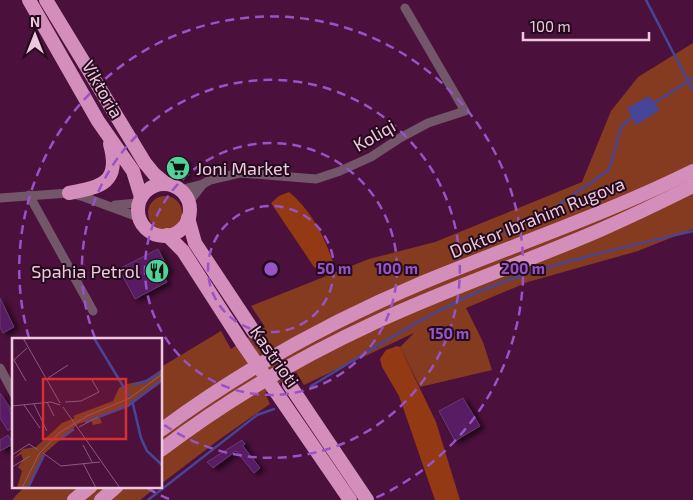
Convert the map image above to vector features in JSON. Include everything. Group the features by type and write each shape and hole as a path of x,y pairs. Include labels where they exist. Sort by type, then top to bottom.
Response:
{"highway":[{"name":"Viktoria","path":"29,0 95,114 133,171 139,206"},
{"name":"Viktoria","path":"46,0 145,164 166,184"},
{"path":"69,193 97,188 109,177 114,158 110,144 95,114"},
{"name":"Doktor Ibrahim Rugova","path":"162,429 237,378 286,349 364,310 468,264 644,195 693,171"},
{"path":"166,184 180,190 189,202 188,218 180,229 168,235 160,235 148,231 141,222 139,206 152,186 166,184"},
{"name":"Doktor Ibrahim Rugova","path":"162,449 243,393 284,369 375,322 600,230 693,186"},
{"name":"Kastrioti","path":"188,218 195,243 254,332"},
{"name":"Kastrioti","path":"168,235 184,251 241,341 350,500"},
{"name":"Kastrioti","path":"289,384 367,500"},
{"path":"74,500 89,488"},
{"path":"100,500 115,488"}],"street":[{"name":"Koliqi","path":"180,190 240,173 316,179 340,171 370,157 428,123 465,111 405,8"},
{"path":"189,202 202,184"},
{"path":"0,198 69,193 104,204 139,206"},
{"path":"29,196 93,311"},
{"path":"104,204 139,206"},
{"path":"0,368 12,390"}],"shaded area":[{"path":"693,43 693,229 638,251 528,282 466,308 483,342 492,370 420,387 400,347 414,333 304,385 296,372 265,393 270,404 162,483 162,366 221,331 231,349 265,327 251,306 369,259 435,242 582,182 611,111 638,77"},
{"path":"649,96 660,110 636,125 627,108"},
{"path":"289,192 310,215 321,233 329,252 333,262 321,271 314,267 271,203 279,196"},
{"path":"165,196 177,201 182,213 177,225 165,230 153,225 148,213 153,201"},
{"path":"397,346 400,347 436,422 460,500 435,500 399,396 382,367 380,359 386,350"},
{"path":"23,488 155,488 140,500 12,500"}],"building":[{"name":"Joni Market","path":"185,160 186,176 172,177 171,161"},
{"path":"158,249 169,271 163,274 167,282 135,299 119,269"},
{"path":"0,298 14,327 3,333 0,327"},
{"path":"0,393 11,409 9,410 12,415 12,428 8,431 0,418"},
{"path":"463,398 480,426 455,441 439,411"},
{"path":"8,435 12,445 0,451 0,440"},
{"path":"242,440 245,444 243,446 260,468 254,473 236,451 213,468 207,462"}],"waterway":[{"path":"646,0 693,91"},
{"path":"654,103 693,78"},
{"path":"505,233 554,208 609,170 621,127 632,117"},
{"path":"311,386 426,318 450,305 498,284 570,261 693,231"},
{"path":"148,500 257,415 274,409"}],"tunnel":[{"path":"254,332 289,384"}],"place":[{"name":"Joni Market","path":"178,168"},
{"name":"Spahia Petrol","path":"157,271"}]}
